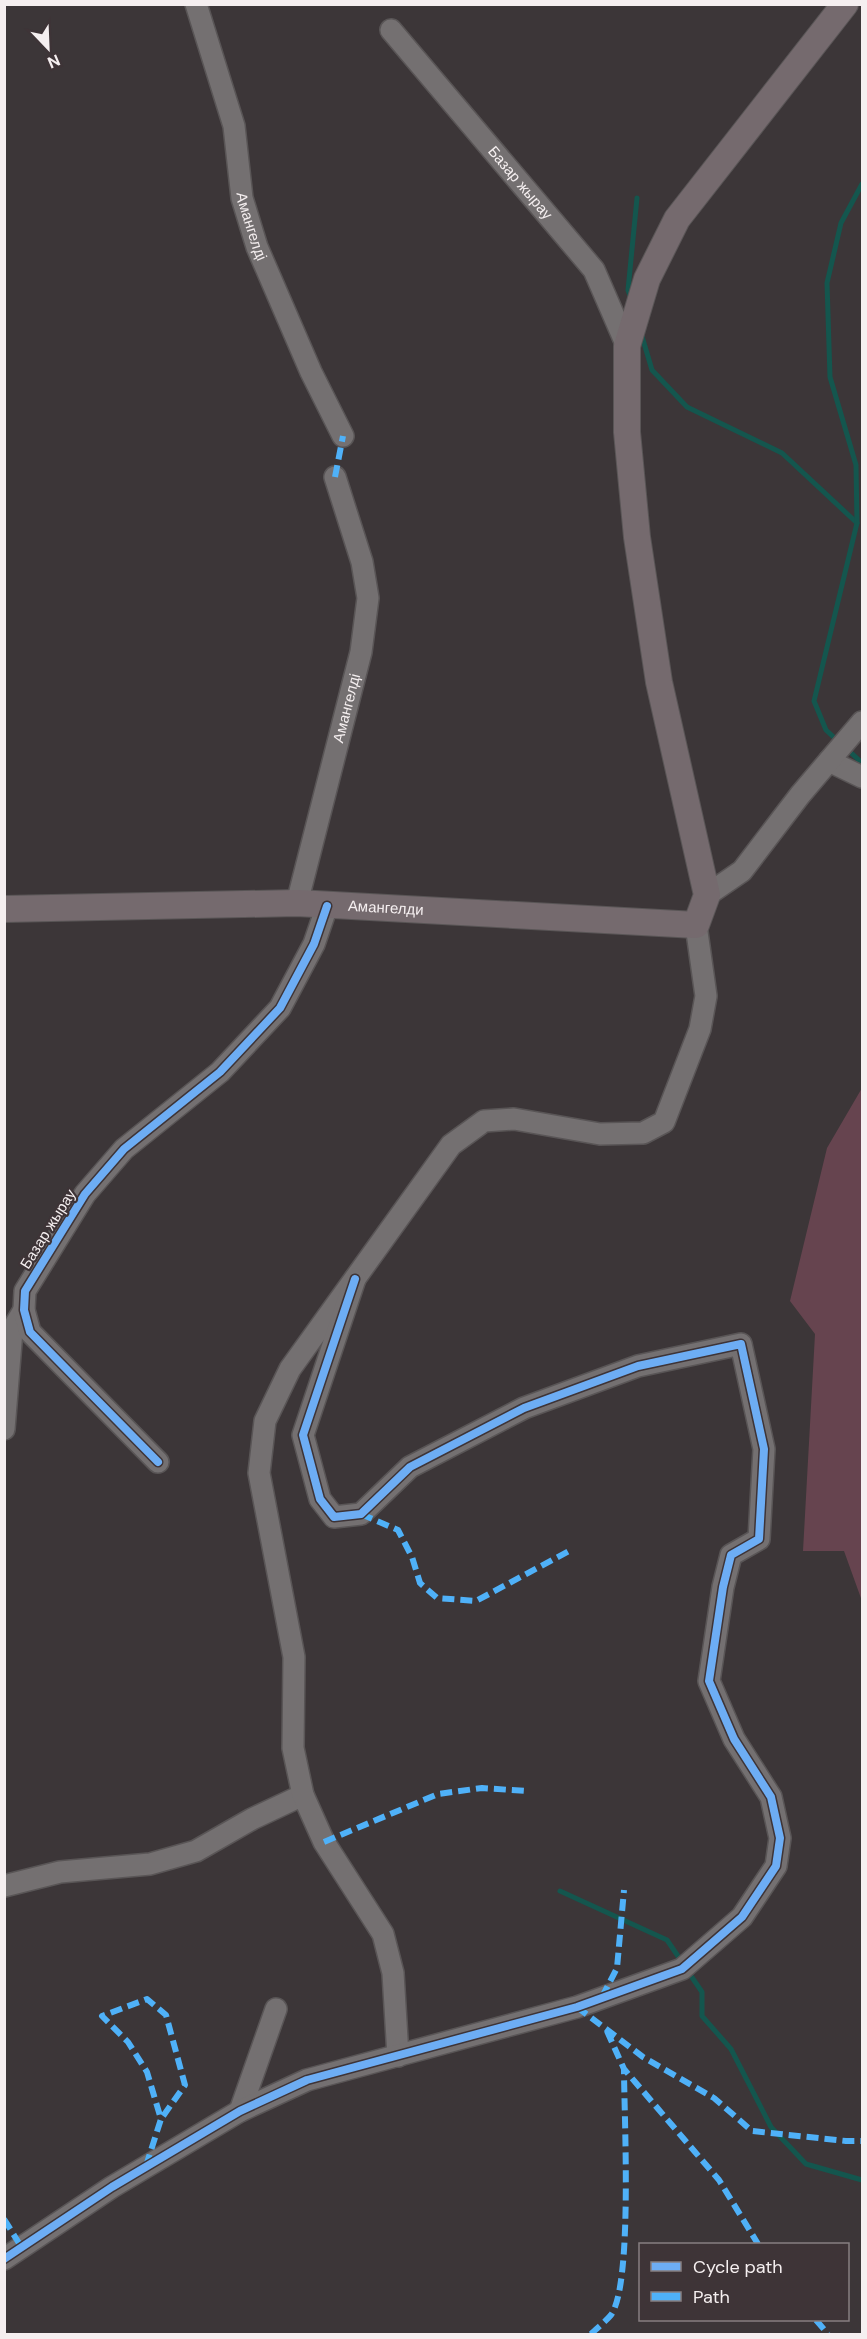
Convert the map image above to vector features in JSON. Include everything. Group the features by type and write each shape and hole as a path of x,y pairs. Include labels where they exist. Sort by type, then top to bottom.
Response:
{"main road":[{"path":"696,925 707,895 659,682 637,537 627,432 627,346 647,279 677,219 845,4"},
{"name":"Амангелди","path":"4,909 297,903 696,925"}],"street":[{"name":"Амангелді","path":"196,4 234,126 242,198 257,247 311,372 343,436"},
{"name":"Базар жырау","path":"391,30 594,270 627,346"},
{"name":"Амангелді","path":"297,903 362,652 368,598 362,562 335,477"},
{"path":"707,895 742,871 800,795 862,722"},
{"path":"829,761 862,777"},
{"name":"Базар жырау","path":"4,1429 12,1330 24,1310 26,1292 93,1185 124,1149 220,1072 280,1008 314,944 327,906"},
{"path":"398,2056 393,1972 383,1934 324,1842 303,1795 293,1748 294,1657 259,1473 265,1421 290,1369 451,1145 484,1121 514,1119 600,1134 643,1133 664,1122 700,1029 706,996 696,925"},
{"path":"4,2259 112,2187 240,2111 307,2080 577,2007 682,1969 742,1917 776,1866 780,1838 771,1797 734,1739 709,1681 723,1587 731,1555 759,1539 764,1449 741,1344 638,1366 524,1408 410,1467 361,1514 334,1517 320,1499 303,1435 355,1279"},
{"path":"24,1310 30,1332 158,1462"},
{"path":"4,1886 60,1872 150,1864 196,1851 252,1819 303,1795"},
{"path":"240,2111 276,2009"}],"shaded area":[{"path":"862,1088 862,1601 844,1551 803,1551 815,1334 790,1301 827,1148"}],"waterway":[{"path":"839,742 826,730 814,701 857,523 856,465 830,377 827,283 841,223 862,184"},
{"path":"631,298 628,290 637,198"},
{"path":"641,333 652,370 687,407 782,453 857,523"},
{"path":"846,748 862,763"},
{"path":"560,1891 667,1940 682,1962"},
{"path":"687,1970 702,1992 702,2016 731,2049 771,2127 806,2164 862,2180"}],"marked path":[{"path":"335,477 343,436"},
{"path":"361,1514 398,1530 412,1557 420,1583 437,1598 476,1601 569,1551"},
{"path":"324,1842 438,1794 482,1788 526,1791"},
{"path":"602,1997 617,1968 624,1890"},
{"path":"146,2166 161,2119 147,2072 128,2042 102,2016 147,1999 166,2015 185,2085 161,2119"},
{"path":"577,2007 643,2057 714,2098 752,2131 862,2141"},
{"path":"607,2031 624,2069 719,2180 757,2243"},
{"path":"591,2334 611,2315 618,2297 622,2270 626,2198 624,2069"},
{"path":"4,2219 22,2248"},
{"path":"817,2321 828,2334"}],"cycle path":[{"path":"158,1462 30,1332 24,1310 25,1291 85,1194 124,1149 220,1072 280,1008 314,944 327,906"},
{"path":"4,2259 112,2187 240,2111 307,2080 577,2007 682,1969 742,1917 776,1866 780,1838 771,1797 734,1739 709,1681 723,1587 731,1555 759,1539 764,1449 741,1344 638,1366 524,1408 410,1467 361,1514 334,1517 320,1499 303,1435 355,1279"}]}
